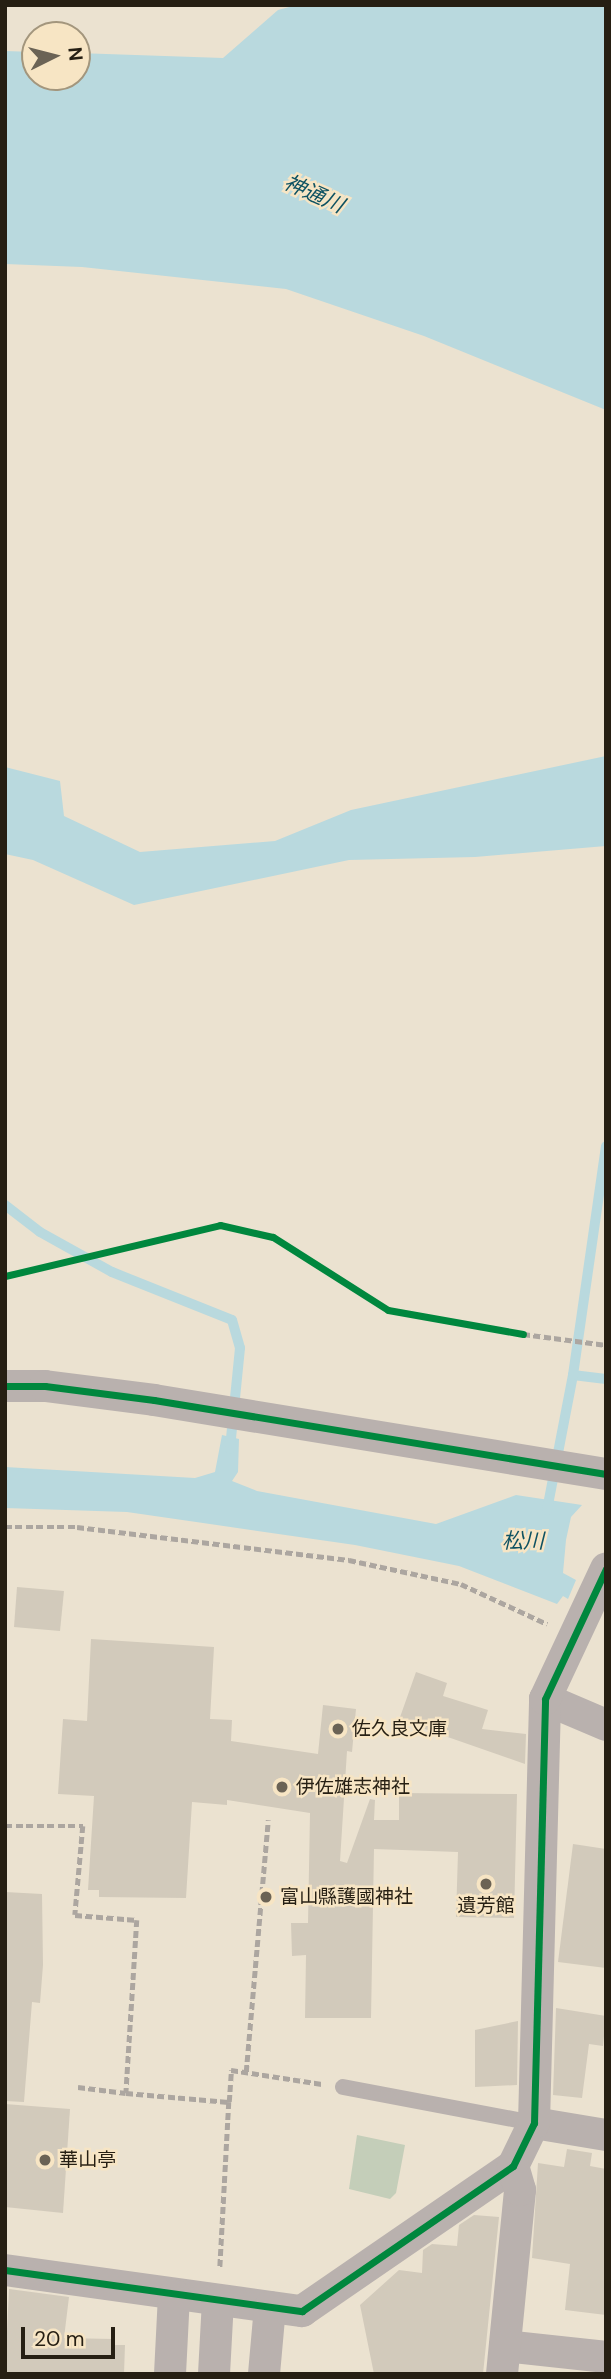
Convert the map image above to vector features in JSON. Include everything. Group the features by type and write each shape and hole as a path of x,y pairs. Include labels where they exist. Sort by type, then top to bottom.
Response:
{"street":[{"path":"5,1385 154,1400 606,1474"},
{"path":"5,2270 302,2311 513,2166 534,2123 545,1699 598,1586"},
{"path":"545,1699 606,1725"},
{"path":"534,2123 606,2135"},
{"path":"513,2166 520,2190 504,2360 606,2357"},
{"path":"170,2374 174,2295"},
{"path":"214,2374 218,2300"},
{"path":"264,2374 270,2307"}],"lane":[{"path":"344,2087 534,2123"}],"path":[{"path":"510,1332 606,1345"},
{"path":"5,1527 77,1527 349,1560 461,1584 530,1612 573,1641"},
{"path":"246,2072 268,1820"},
{"path":"5,1826 83,1826 75,1915 137,1920 126,2092"},
{"path":"218,2300 232,2070 344,2087"},
{"path":"78,2087 229,2102"}],"green space":[{"path":"357,2135 405,2145 396,2193 390,2199 349,2189"}],"water":[{"name":"神通川","path":"297,5 606,5 606,410 424,336 286,289 82,267 5,264 5,51 21,52 21,91 91,91 91,53 223,58 278,10"},
{"path":"606,756 606,846 475,857 349,860 134,905 33,860 5,854 5,767 60,781 64,816 140,852 275,841 351,810"},
{"name":"松川","path":"222,1435 239,1439 238,1472 232,1481 257,1491 436,1524 516,1495 582,1505 571,1517 566,1540 563,1573 576,1580 568,1599 563,1596 557,1604 459,1566 355,1545 127,1512 5,1508 5,1467 195,1478 215,1472"}],"building":[{"path":"17,1587 64,1591 60,1631 14,1627"},
{"path":"91,1639 214,1647 210,1719 232,1720 231,1741 318,1754 323,1705 356,1709 352,1752 347,1751 340,1861 347,1863 370,1799 375,1800 374,1820 399,1820 399,1793 517,1794 514,1918 456,1917 458,1852 374,1849 371,2018 305,2018 306,1955 292,1956 291,1923 308,1923 310,1813 227,1800 227,1805 192,1802 186,1898 99,1897 99,1890 88,1890 94,1796 58,1794 63,1719 87,1721"},
{"path":"416,1672 447,1683 443,1696 488,1710 482,1729 526,1734 525,1764 399,1720"},
{"path":"573,1844 606,1849 606,1968 558,1962"},
{"path":"5,1892 42,1894 43,1965 40,2003 32,2002 24,2102 5,2101"},
{"path":"556,2008 606,2016 603,2046 589,2044 582,2098 553,2095"},
{"path":"518,2021 517,2085 475,2087 475,2030"},
{"name":"華山亭","path":"5,2104 70,2109 63,2213 5,2207"},
{"path":"567,2149 592,2153 590,2166 606,2169 606,2315 565,2310 570,2264 532,2258 538,2163 564,2167"},
{"path":"474,2215 499,2217 483,2374 374,2374 360,2305 399,2270 422,2273 423,2250 432,2244 457,2246 459,2225"},
{"path":"9,2289 69,2297 64,2338 113,2339 113,2345 125,2345 124,2374 5,2374"}],"waterway":[{"path":"547,1510 573,1375 606,1146"},
{"path":"5,1205 40,1232 112,1272 232,1320 240,1348 230,1449"},
{"path":"573,1375 606,1379"}],"cycle path":[{"path":"5,1276 220,1225 273,1237 388,1310 523,1334"},
{"path":"5,1386 45,1386 154,1400 606,1474"},
{"path":"5,2270 302,2311 513,2166 534,2123 545,1699 606,1569"}],"place":[{"name":"佐久良文庫","path":"338,1729"},
{"name":"伊佐雄志神社","path":"282,1787"},
{"name":"遺芳館","path":"486,1884"},
{"name":"富山縣護國神社","path":"266,1897"},
{"name":"華山亭","path":"45,2160"}]}
